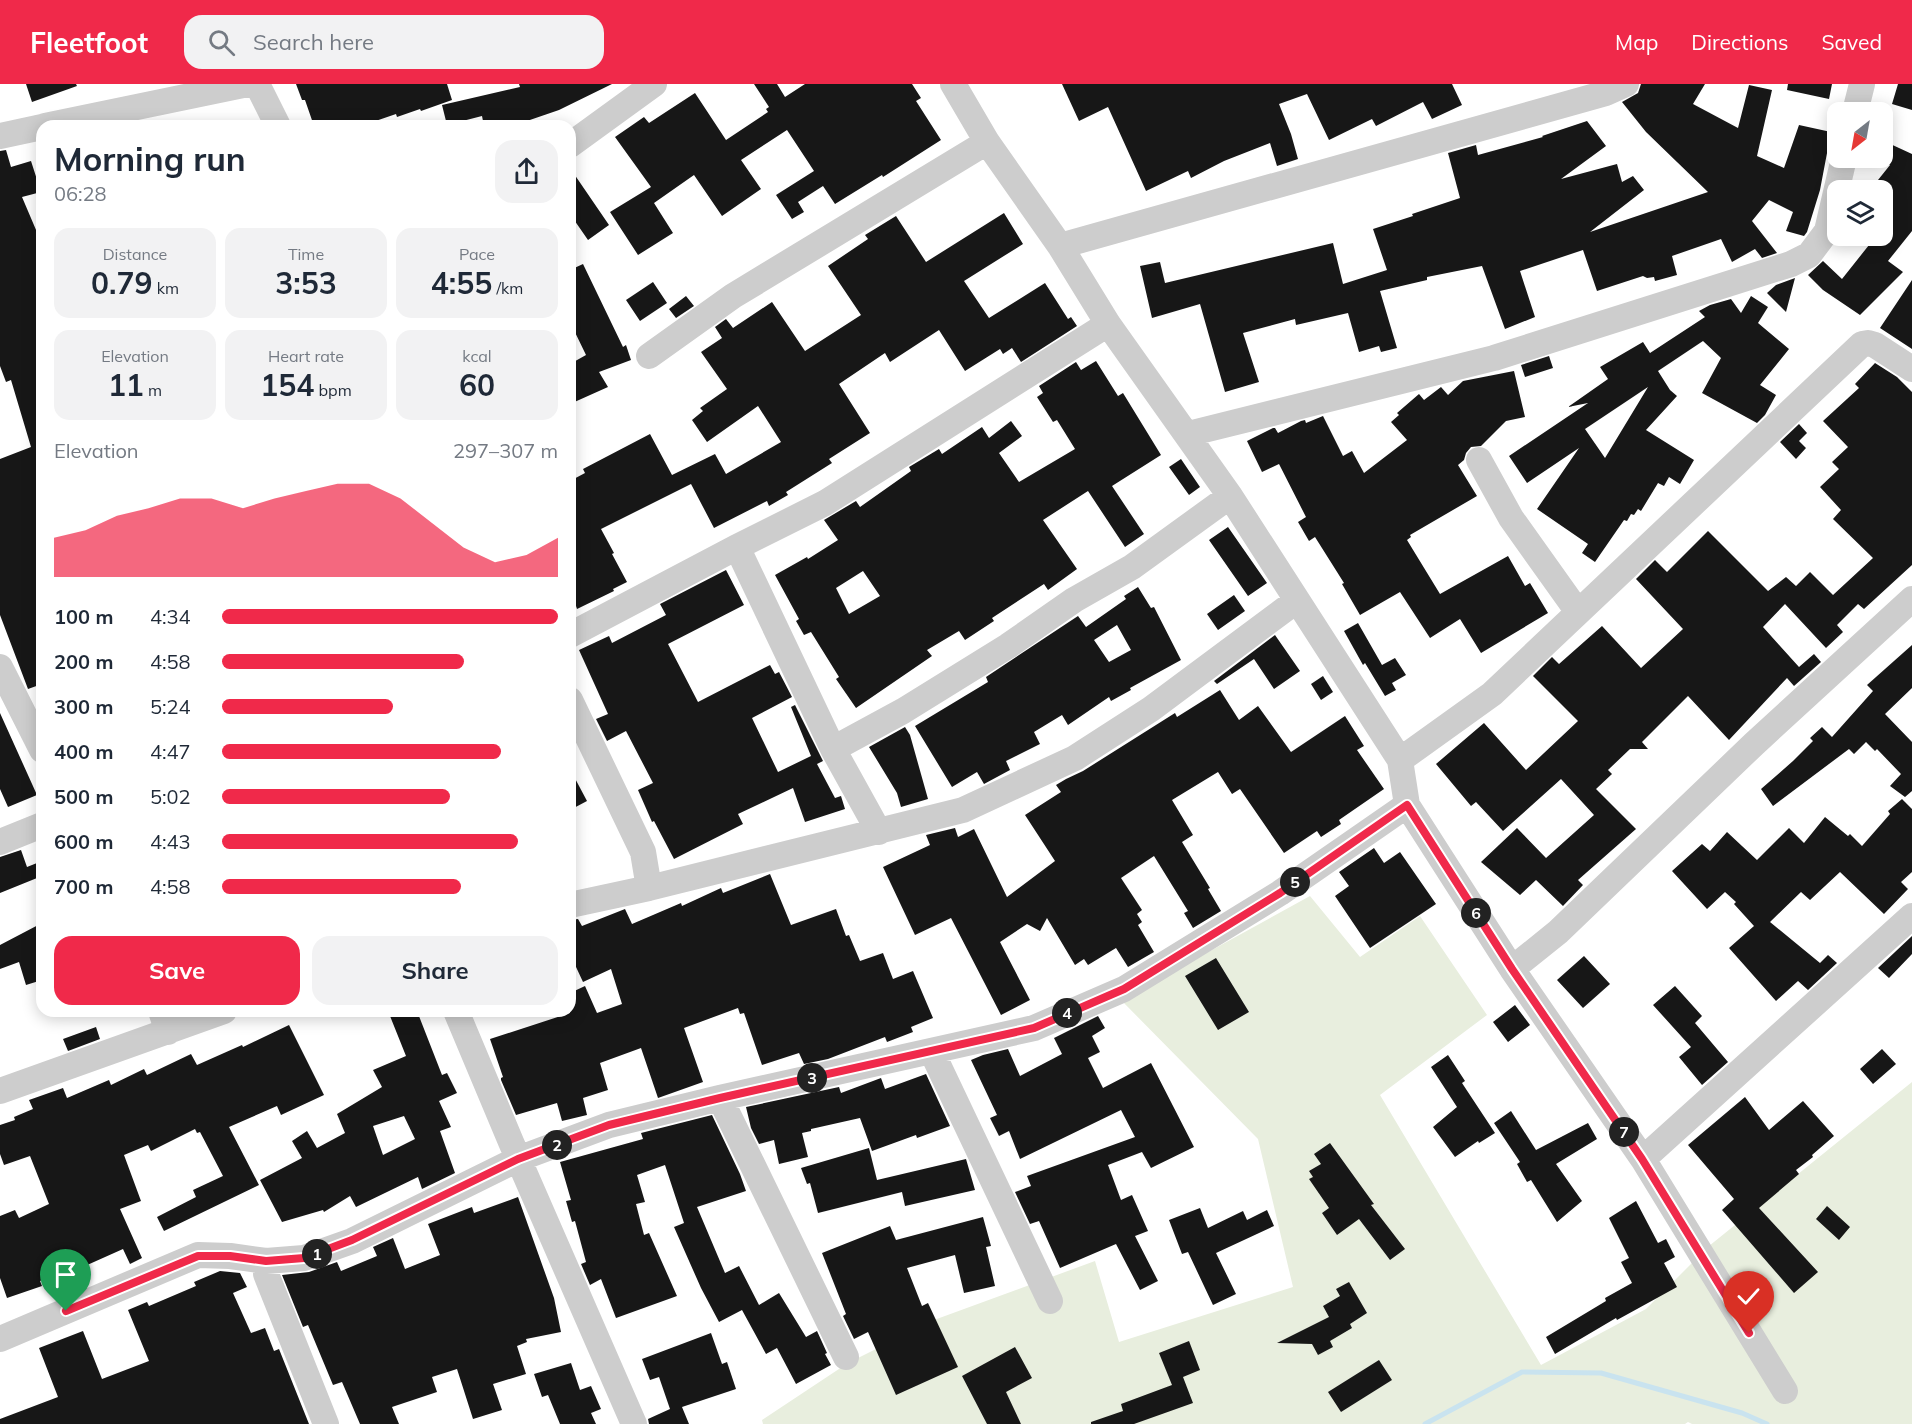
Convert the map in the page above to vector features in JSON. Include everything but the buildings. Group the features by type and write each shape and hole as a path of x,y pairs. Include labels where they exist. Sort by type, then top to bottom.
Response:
{"street":[{"path":"73,120 248,84"},
{"path":"257,84 275,120"},
{"path":"576,141 654,84"},
{"path":"953,84 987,142 1060,246 1108,324 1230,496 1400,760 1407,805 1512,969 1642,1159 1785,1391"},
{"path":"1060,246 1595,97 1626,84"},
{"path":"1858,102 1862,84"},
{"path":"0,136 36,128"},
{"path":"649,356 734,296 987,142"},
{"path":"1188,434 1494,358 1791,264 1809,255 1827,231 1842,168"},
{"path":"576,632 825,503 1108,324"},
{"path":"1400,760 1492,694 1862,344 1868,342 1875,345 1912,369"},
{"path":"1479,460 1511,518 1578,612"},
{"path":"833,749 903,711 1008,646 1074,600 1132,567 1230,496"},
{"path":"737,547 833,749 879,832"},
{"path":"1512,969 1558,932 1754,744 1912,599"},
{"path":"576,903 650,888 963,810 1075,758 1151,709 1296,601"},
{"path":"0,667 36,738"},
{"path":"576,712 643,852 650,888"},
{"path":"0,1339 198,1256 230,1256 266,1261 304,1258 352,1240 518,1159 609,1125 1034,1028 1124,989 1280,893 1407,805"},
{"path":"0,842 36,827"},
{"path":"1642,1159 1912,916"},
{"path":"0,1091 164,1021 188,1017"},
{"path":"459,1017 634,1424"},
{"path":"932,1052 1050,1301"},
{"path":"720,1098 846,1357"},
{"path":"266,1261 266,1274 326,1424"}],"green space":[{"path":"1310,896 1360,957 1420,916 1487,1015 1380,1095 1541,1365 1646,1309 1709,1246 1912,1082 1912,1424 1692,1424 1688,1422 1685,1424 763,1424 762,1420 848,1363 934,1320 1095,1261 1119,1342 1293,1287 1258,1139 1121,1000"}],"waterway":[{"path":"1425,1424 1522,1372 1601,1373 1742,1413 1767,1424"}],"route":[{"path":"66,1311 198,1256 230,1256 266,1261 304,1258 352,1240 518,1159 609,1125 1034,1028 1124,989 1280,893 1407,805 1512,969 1642,1159 1749,1333"}]}
